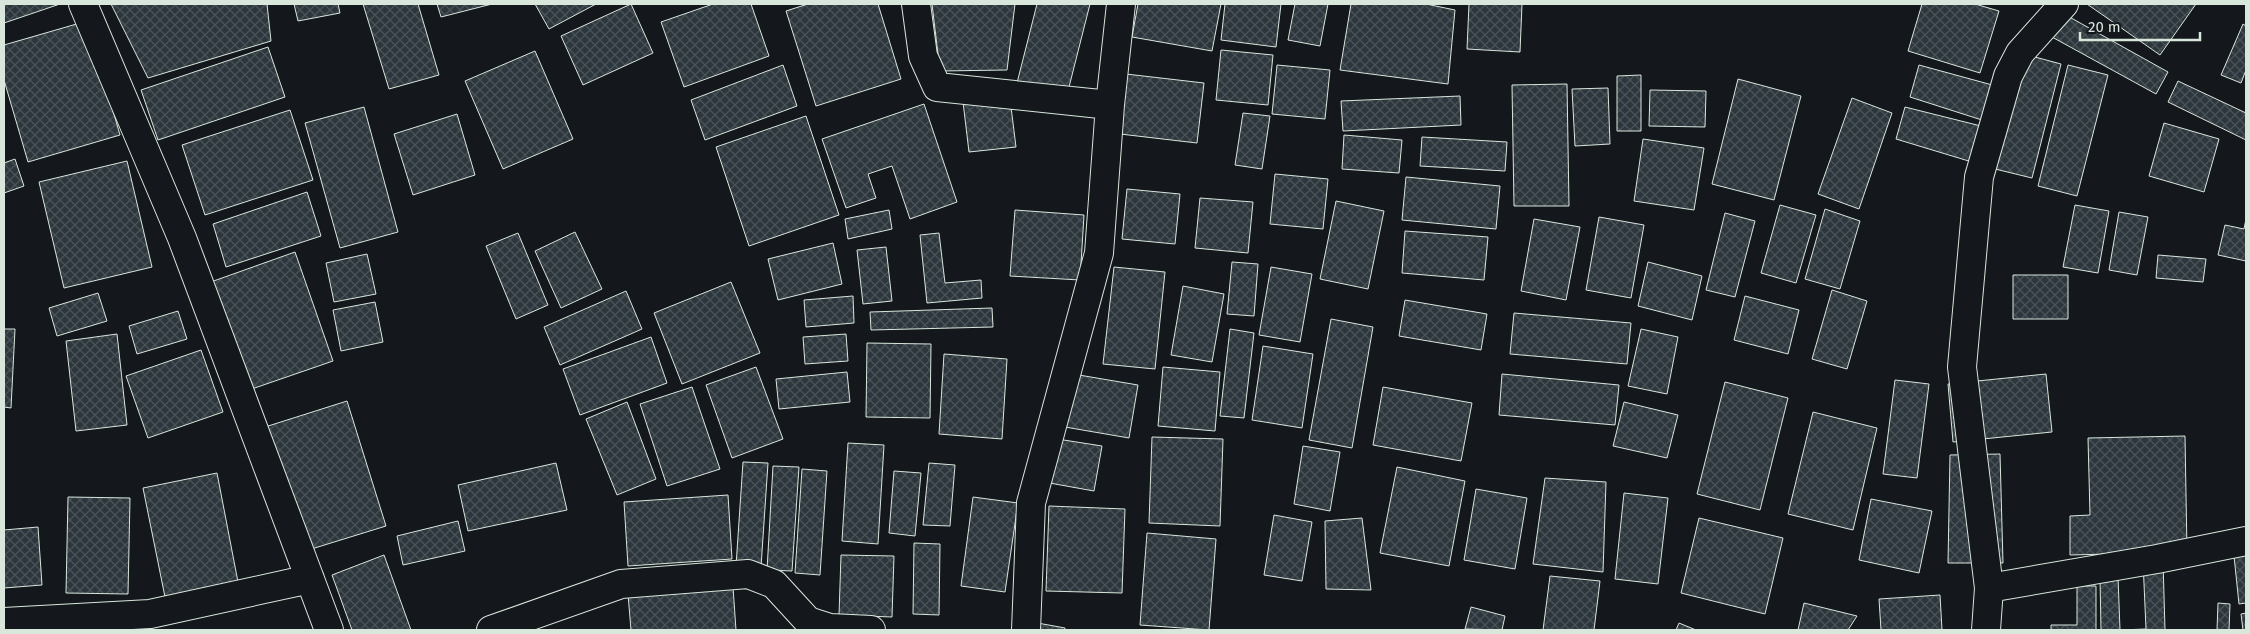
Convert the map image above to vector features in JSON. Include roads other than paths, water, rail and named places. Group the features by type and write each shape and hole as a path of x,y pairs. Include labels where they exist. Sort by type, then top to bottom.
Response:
{"street":[{"path":"83,4 182,238 330,630"},
{"path":"916,4 923,56 937,87 1110,105"},
{"path":"1026,630 1031,503 1099,253 1110,105 1121,4"},
{"path":"1986,630 1989,588 1962,368 1979,177 2008,76 2020,53 2064,4"},
{"path":"1989,588 2157,559 2246,541"},
{"path":"491,630 620,584 748,574 774,584 808,621 830,628 871,630"},
{"path":"4,622 150,614 310,579"}]}
